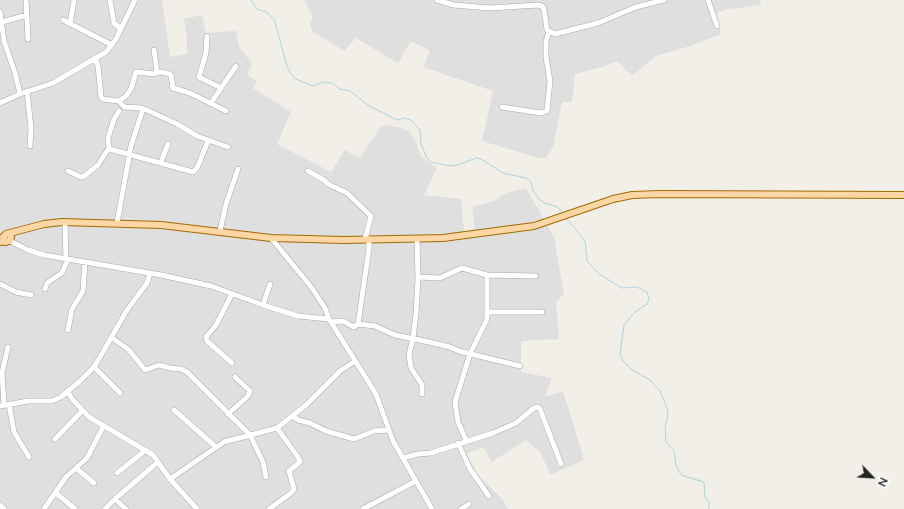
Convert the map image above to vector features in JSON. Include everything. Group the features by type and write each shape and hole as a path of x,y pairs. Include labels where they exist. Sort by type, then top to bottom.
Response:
{"main road":[{"path":"5,234 44,224 65,222 161,225 272,238 444,238 534,226 613,199 639,195 904,195"},
{"path":"5,234 11,237 5,242"}],"street":[{"path":"26,0 28,38"},
{"path":"70,24 74,0"},
{"path":"110,0 114,23 121,29"},
{"path":"0,103 20,94 53,83 95,58 112,45 135,0"},
{"path":"436,0 454,5 490,8 538,5 542,6 544,9 548,32 546,41 546,57 550,81 547,111 542,113 502,107"},
{"path":"548,32 555,34 568,32 615,17 636,7 664,0"},
{"path":"708,0 716,26"},
{"path":"0,12 2,22 1,31 20,94"},
{"path":"2,22 27,15"},
{"path":"64,20 112,45"},
{"path":"207,36 206,52 199,77 221,88"},
{"path":"154,50 157,72"},
{"path":"95,58 98,66 101,97 103,100 119,100 126,96 131,89 136,72 155,74 157,72 171,75 173,88 190,93 226,110"},
{"path":"211,103 236,66"},
{"path":"27,92 31,128 30,146"},
{"path":"119,100 124,108 143,109 178,124 208,141 228,146"},
{"path":"117,223 133,137 140,122 143,109"},
{"path":"68,171 83,177 98,164 109,148 111,128 114,119 119,112"},
{"path":"109,148 161,162 186,171 196,170 208,141"},
{"path":"161,162 168,144"},
{"path":"220,231 226,204 238,170"},
{"path":"308,171 347,193 371,216 367,239 369,249 358,324"},
{"path":"45,289 47,283 62,273 67,259 65,222"},
{"path":"272,238 312,288 325,308 330,321 376,394 389,430 432,509"},
{"path":"417,239 418,277 413,338 409,362 422,385 422,394"},
{"path":"5,242 33,252 150,273 211,286 262,305 298,316 330,321 343,321 354,327 358,324 375,326 395,335 450,347 470,354 520,366"},
{"path":"68,330 72,309 83,291 85,262"},
{"path":"418,277 440,278 462,268 487,275 536,276"},
{"path":"4,405 52,401 67,391 94,367 127,310 147,283 150,273"},
{"path":"466,440 458,422 455,402 470,354 485,325 487,312 487,275"},
{"path":"0,284 16,292 31,295"},
{"path":"262,305 270,284"},
{"path":"232,294 216,325 206,337 207,341 232,363"},
{"path":"487,312 542,312"},
{"path":"111,337 129,350 144,370 159,365 184,370 250,435 262,462 266,477"},
{"path":"8,346 2,373 4,405 14,432 30,457"},
{"path":"170,479 224,442 277,428 293,416 340,370 355,361"},
{"path":"94,367 120,393"},
{"path":"228,414 248,396 250,391 235,377"},
{"path":"67,391 82,411 103,427 146,450 158,462 170,479 197,509"},
{"path":"403,458 418,454 431,453 466,440 507,428 538,407 561,464"},
{"path":"174,410 216,447"},
{"path":"55,439 82,411"},
{"path":"293,416 298,420 310,423 326,431 354,439 374,431 389,430"},
{"path":"44,509 66,477 89,455 103,427"},
{"path":"269,509 291,493 294,489 289,471 300,462 277,428"},
{"path":"458,443 472,473 489,496"},
{"path":"117,473 146,450"},
{"path":"105,509 158,462"},
{"path":"76,468 94,483"},
{"path":"362,509 416,482"},
{"path":"56,493 75,509"},
{"path":"115,499 126,509"},
{"path":"460,509 469,504"},
{"path":"0,506 4,509"}],"shaded area":[{"path":"0,0 162,0 170,57 187,54 187,38 184,19 202,15 206,33 236,31 239,46 252,64 247,75 257,81 253,88 291,112 277,144 331,172 345,150 360,158 381,127 387,125 402,128 409,132 415,140 421,156 437,168 424,195 461,199 464,231 475,229 472,207 494,201 506,193 526,188 554,237 564,294 556,302 559,339 521,341 521,372 552,378 545,397 563,391 584,460 550,475 541,453 526,440 492,462 483,447 467,454 477,474 503,500 508,509 0,509"},
{"path":"304,0 761,0 760,5 724,10 717,13 721,34 687,47 656,56 632,76 617,61 602,67 575,74 572,102 562,102 553,148 545,158 539,158 482,141 493,91 423,67 430,51 411,41 398,63 356,38 344,51 312,31 310,25 313,16"}],"waterway":[{"path":"251,0 257,9 266,12 274,19 287,66 291,74 296,79 313,86 323,82 332,83 340,89 350,91 369,106 397,120 405,118 411,120 420,130 421,144 427,158 431,162 450,166 458,165 476,158 481,159 503,173 526,178 531,182 533,191 539,199 544,203 558,207 563,214"},
{"path":"566,218 585,241 587,261 599,274 622,288 637,287 647,292 649,299 647,304 635,312 624,325 620,354 623,361 631,369 650,380 660,391 668,410 665,428 666,442 674,451 676,465 681,475 704,482 705,497 709,502 709,509"}]}
